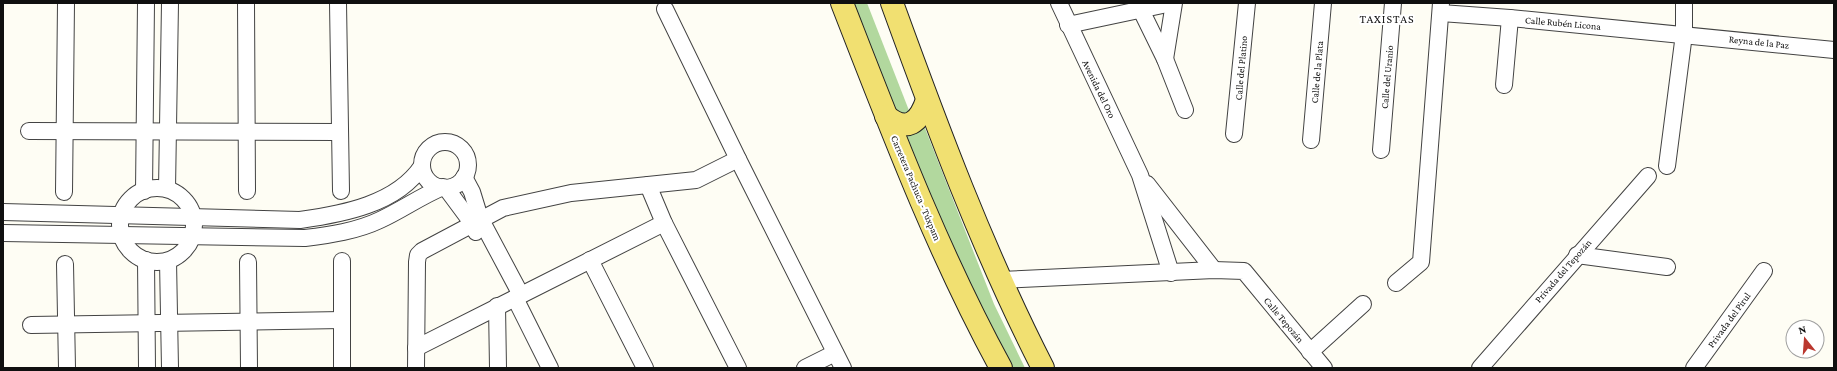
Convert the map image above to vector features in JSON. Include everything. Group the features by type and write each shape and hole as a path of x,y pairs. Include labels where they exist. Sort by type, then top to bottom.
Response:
{"main road":[{"name":"Carretera Pachuca - Túxpam","path":"842,3 886,116 934,231 986,341 1001,368"},
{"path":"892,3 928,100 1000,280 1043,368"},
{"path":"886,116 895,123 906,124 914,122 923,114 928,100"}],"street":[{"path":"64,192 66,3"},
{"path":"144,191 146,3"},
{"path":"167,190 170,3"},
{"path":"246,3 247,191"},
{"path":"338,3 341,191"},
{"name":"Avenida del Oro","path":"1058,3 1140,175 1171,273"},
{"path":"1068,25 1173,3 1165,59"},
{"name":"Calle del Platino","path":"1234,134 1247,3"},
{"name":"Calle de la Plata","path":"1310,140 1323,3"},
{"name":"Calle del Uranio","path":"1381,150 1393,3"},
{"path":"1667,166 1684,34 1684,3"},
{"path":"1396,283 1421,262 1441,8"},
{"name":"Calle Rubén Licona","path":"1441,8 1510,18 1684,34"},
{"path":"665,9 738,159 843,368"},
{"path":"1141,10 1165,59 1185,110"},
{"path":"1504,85 1510,18"},
{"name":"Reyna de la Paz","path":"1684,34 1834,50"},
{"path":"29,131 340,132"},
{"path":"3,212 300,220 335,215 372,203 405,186 414,178 422,166 423,159 432,146 439,143 447,142 455,144 466,155 468,163 464,177 459,183 429,193 412,204 379,221 341,233 305,238 3,233"},
{"path":"416,368 417,262 418,255 422,251 503,208 537,199 571,193 696,180 738,159"},
{"path":"422,166 427,179 432,184 444,188 476,221"},
{"name":"Avenida del Oro","path":"1140,175 1214,270"},
{"name":"Privada del Tepozán","path":"1480,368 1577,255 1648,176"},
{"path":"464,177 472,192 476,221 511,300 550,368"},
{"path":"648,185 664,223 738,368"},
{"path":"150,189 167,190 183,198 190,207 194,218 190,244 181,254 168,260 157,262 146,260 133,254 125,244 122,236 120,221 130,200 150,189"},
{"path":"416,348 664,223"},
{"path":"1577,255 1667,267"},
{"path":"146,260 147,368"},
{"path":"168,260 170,368"},
{"path":"590,260 645,368"},
{"path":"342,261 342,368"},
{"path":"248,262 248,368"},
{"path":"65,264 67,368"},
{"path":"1000,280 1214,270"},
{"name":"Calle Tepozán","path":"1214,270 1244,271 1324,368"},
{"name":"Privada del Pirul","path":"1694,368 1764,271"},
{"path":"498,368 511,300"},
{"path":"1310,352 1363,304"},
{"path":"30,325 342,320"},
{"path":"805,368 835,352"}],"green space":[{"path":"849,3 867,3 910,113 897,117"},
{"path":"923,123 994,304 1025,368 1007,368 901,134"}],"district":[{"name":"TAXISTAS","path":"1387,19"}]}
